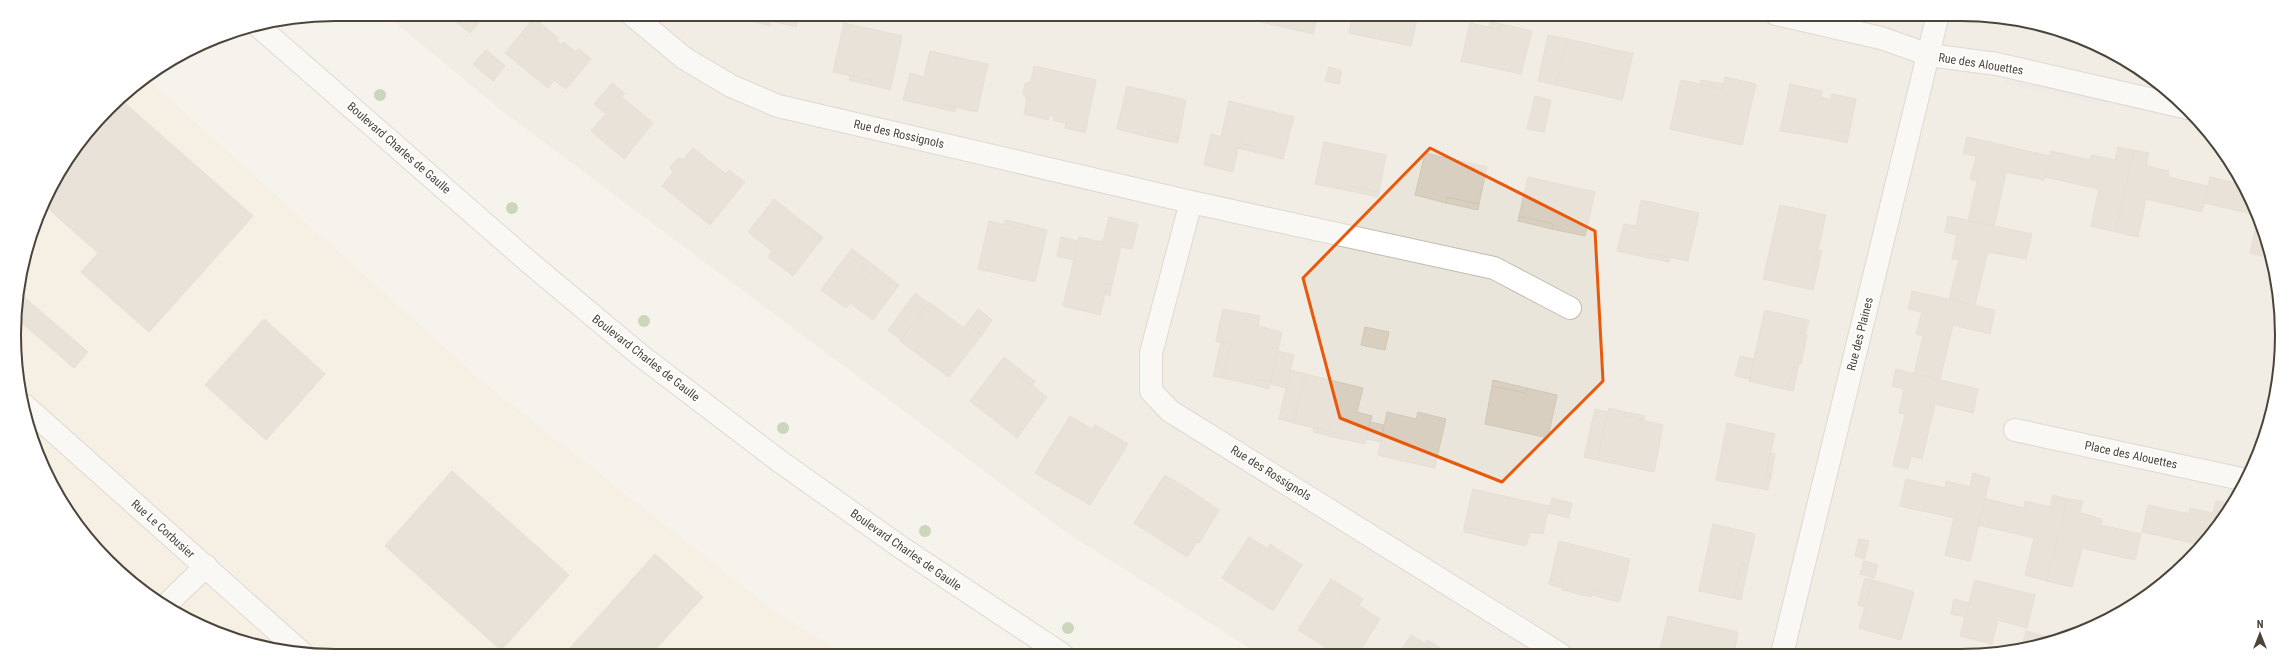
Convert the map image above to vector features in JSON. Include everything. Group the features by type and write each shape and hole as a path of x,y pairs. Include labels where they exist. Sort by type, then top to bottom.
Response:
{"street":[{"name":"Rue des Rossignols","path":"639,21 684,58 731,86 778,106 1191,202 1494,268 1570,308"},
{"name":"Rue des Alouettes","path":"1807,21 1881,38 1929,55 1997,64 2174,105"},
{"name":"Rue des Plaines","path":"1783,649 1936,21"},
{"name":"Boulevard Charles de Gaulle","path":"263,30 530,263 640,355 778,460 899,546 1054,649"},
{"name":"Rue des Rossignols","path":"1191,202 1151,353 1151,391 1170,411 1552,649"},
{"name":"Rue Le Corbusier","path":"31,411 294,646"},
{"name":"Place des Alouettes","path":"2016,430 2240,479"},
{"path":"170,602 206,566"}],"highlighted area":[{"path":"1430,148 1595,231 1603,381 1502,482 1340,418 1303,278"}],"shaded area":[{"path":"393,21 1961,21 2022,27 2081,45 2100,53 2135,74 2168,99 2183,113 2210,144 2222,161 2243,196 2251,215 2269,274 2275,335 2269,396 2258,436 2243,474 2233,492 2210,526 2183,557 2152,584 2118,607 2100,617 2062,632 2022,643 1961,649 1251,649 1070,535 501,110"},
{"path":"2007,77 2109,99 2108,106 2005,84"},
{"path":"150,82 484,383 774,611 836,649 314,648 274,643 234,632 196,617 178,607 144,584 128,571 99,542 86,526 63,492 53,474 32,416 27,396 22,356 21,335 24,294 27,274 38,234 53,196 63,178 86,144 99,128 128,99"},
{"path":"2186,116 2198,129 2183,126"}],"building":[{"path":"455,21 480,21 470,33"},
{"path":"532,21 538,21 559,39 557,41 561,45 563,42 576,52 579,49 591,59 566,89 554,80 548,88 505,53"},
{"path":"750,21 771,21 770,26"},
{"path":"771,21 797,21 796,27"},
{"path":"1257,21 1316,21 1313,34"},
{"path":"1352,21 1416,21 1411,46 1349,33"},
{"path":"1490,22 1501,24 1500,30 1489,28"},
{"path":"844,23 902,36 890,90 871,85 872,80 833,72"},
{"path":"1470,23 1500,30 1501,24 1532,31 1521,74 1461,61"},
{"path":"1548,35 1567,39 1556,85 1538,81"},
{"path":"1567,39 1600,46 1599,52 1609,54 1610,49 1633,53 1622,100 1556,85"},
{"path":"1600,46 1610,49 1609,54 1599,52"},
{"path":"486,50 505,66 493,81 473,64"},
{"path":"930,51 988,64 977,112 937,103 935,107 903,100 910,73 924,77"},
{"path":"1034,66 1096,80 1085,133 1065,128 1066,123 1053,120 1054,116 1049,115 1048,120 1024,114 1027,99 1023,94 1025,84 1031,81"},
{"path":"1329,67 1342,71 1339,84 1325,81"},
{"path":"850,75 872,80 871,85 849,80"},
{"path":"1725,77 1756,84 1742,145 1670,129 1681,80 1722,89"},
{"path":"1701,80 1723,84 1722,89 1700,84"},
{"path":"612,83 625,94 622,97 653,123 624,159 591,131 606,114 594,104"},
{"path":"1790,84 1822,91 1821,97 1831,100 1832,94 1856,99 1849,134 1833,131 1831,139 1780,131"},
{"path":"1127,86 1186,100 1179,138 1149,131 1148,137 1117,129"},
{"path":"1535,96 1551,100 1544,132 1527,129"},
{"path":"1229,101 1294,117 1283,159 1254,152 1255,147 1239,143 1233,172 1204,165 1211,134 1221,137"},
{"path":"124,103 253,216 149,332 81,272 98,253 48,208 63,178 86,144 99,128"},
{"path":"937,103 956,107 955,112 935,107"},
{"path":"1149,131 1179,138 1177,143 1148,137"},
{"path":"1833,131 1849,134 1847,143 1831,139"},
{"path":"1967,137 2050,156 2044,180 2006,172 1994,226 1968,221 1977,181 1970,179 1976,156 1963,154"},
{"path":"1324,142 1386,155 1379,192 1346,186 1345,190 1315,184"},
{"path":"1239,143 1255,147 1254,152 1238,148"},
{"path":"2118,147 2134,150 2116,232 2091,226 2099,189 2045,177 2051,151 2090,160 2091,155 2115,160"},
{"path":"693,148 726,174 729,170 745,182 710,225 662,186 673,172 670,167 678,158 683,160"},
{"path":"2134,150 2149,153 2146,166 2169,171 2168,177 2207,186 2202,212 2146,199 2138,237 2116,232"},
{"path":"1425,153 1487,167 1479,204 1447,197 1446,203 1415,195"},
{"path":"1528,177 1595,192 1585,236 1552,229 1553,224 1519,216"},
{"path":"2210,177 2236,183 2250,213 2204,203"},
{"path":"1346,186 1379,192 1378,197 1345,190"},
{"path":"1447,197 1479,204 1478,210 1446,203"},
{"path":"774,199 799,219 797,222 821,240 793,276 768,257 772,251 748,232"},
{"path":"1641,200 1699,213 1688,261 1649,253 1649,258 1617,251 1624,224 1636,226"},
{"path":"1780,205 1826,215 1815,262 1819,263 1813,290 1763,279"},
{"path":"1519,216 1553,224 1552,229 1518,221"},
{"path":"1948,216 2032,234 2026,259 1988,252 1975,305 1949,299 1959,260 1952,259 1957,235 1945,232"},
{"path":"1109,217 1138,224 1132,249 1121,247 1112,285 1107,284 1100,315 1063,306 1079,237 1103,242"},
{"path":"799,219 823,237 821,240 797,222"},
{"path":"1006,220 1028,225 1028,230 1004,224"},
{"path":"989,221 1028,230 1028,225 1047,230 1035,282 978,269"},
{"path":"2256,228 2265,256 2250,253"},
{"path":"1061,237 1078,241 1074,260 1057,256"},
{"path":"852,249 877,268 872,274 847,255"},
{"path":"1818,250 1822,251 1819,263 1815,262"},
{"path":"1649,253 1670,258 1669,262 1649,258"},
{"path":"847,255 872,274 877,268 899,285 873,320 850,303 846,308 821,290"},
{"path":"1107,283 1112,285 1110,296 1105,294"},
{"path":"1912,291 1995,310 1990,334 1953,325 1940,379 1914,374 1923,336 1916,334 1922,312 1908,309"},
{"path":"915,293 928,303 901,340 888,330"},
{"path":"24,297 88,352 74,368 22,323"},
{"path":"929,302 964,328 967,324 982,335 949,377 900,341"},
{"path":"978,309 992,320 982,335 967,324"},
{"path":"1223,309 1260,316 1258,326 1282,332 1271,382 1257,379 1255,385 1223,378 1231,344 1216,341"},
{"path":"1765,310 1804,319 1800,333 1807,335 1801,364 1794,362 1788,390 1749,381"},
{"path":"264,319 325,374 266,440 205,385"},
{"path":"1804,319 1809,320 1805,334 1800,333"},
{"path":"1365,327 1389,332 1385,350 1361,345"},
{"path":"1221,342 1231,344 1223,378 1213,376"},
{"path":"1277,351 1294,355 1286,388 1270,384 1269,389 1255,385 1257,379 1271,382"},
{"path":"1740,356 1754,359 1750,379 1735,376"},
{"path":"1004,357 1019,369 1016,373 1047,397 1017,438 970,401"},
{"path":"1794,362 1799,363 1793,391 1788,390"},
{"path":"1019,369 1035,381 1032,386 1016,373"},
{"path":"1896,369 1978,389 1973,413 1935,404 1922,459 1911,456 1908,469 1893,466 1905,414 1899,413 1904,389 1892,386"},
{"path":"1290,370 1305,374 1294,423 1279,419"},
{"path":"1305,374 1363,388 1357,412 1372,416 1365,444 1333,437 1335,433 1294,423"},
{"path":"1493,380 1527,388 1525,393 1492,386"},
{"path":"1492,386 1525,393 1527,388 1557,395 1548,438 1485,424"},
{"path":"1609,408 1625,412 1624,416 1663,425 1654,472 1597,460"},
{"path":"1595,409 1607,412 1597,460 1584,457"},
{"path":"1387,412 1416,419 1418,412 1446,419 1436,462 1409,456 1407,462 1378,455"},
{"path":"1625,412 1645,416 1644,420 1624,416"},
{"path":"1070,416 1110,440 1113,435 1128,444 1090,505 1035,473"},
{"path":"1370,422 1384,425 1380,442 1366,439"},
{"path":"1727,423 1775,434 1766,474 1771,476 1768,490 1716,480"},
{"path":"1095,425 1113,435 1110,440 1092,429"},
{"path":"1314,428 1335,433 1333,437 1313,432"},
{"path":"1770,453 1775,454 1771,476 1766,474"},
{"path":"1409,456 1436,462 1435,468 1407,462"},
{"path":"452,471 569,575 502,649 500,649 385,546"},
{"path":"1973,473 1990,478 1970,561 1945,555 1954,518 1900,506 1906,479 1945,488 1946,481 1970,487"},
{"path":"1165,475 1191,491 1187,496 1162,479"},
{"path":"1162,479 1187,496 1191,491 1219,510 1199,543 1197,542 1187,557 1134,523"},
{"path":"1473,489 1549,506 1543,534 1530,532 1526,546 1495,539 1496,534 1464,527"},
{"path":"2053,495 2067,499 2047,581 2025,575 2034,538 1978,525 1984,498 2024,508 2025,501 2050,507"},
{"path":"1552,498 1572,503 1569,518 1548,513"},
{"path":"2067,499 2083,501 2080,513 2102,519 2101,525 2141,534 2135,560 2082,548 2072,587 2047,581"},
{"path":"2216,501 2226,503 2195,544 2142,532 2148,505 2189,514 2190,508 2213,513"},
{"path":"1713,524 1755,534 1748,566 1741,564 1734,598 1699,591"},
{"path":"1464,527 1496,534 1495,539 1464,532"},
{"path":"1249,537 1286,560 1288,556 1302,565 1273,611 1222,578"},
{"path":"1859,539 1869,541 1864,559 1855,556"},
{"path":"1559,541 1630,559 1621,597 1593,590 1591,597 1562,590 1564,583 1550,580"},
{"path":"1270,544 1288,556 1286,560 1267,549"},
{"path":"655,554 703,597 655,649 569,649"},
{"path":"1864,561 1878,565 1874,578 1860,574"},
{"path":"1741,564 1748,566 1741,600 1734,598"},
{"path":"1865,578 1873,580 1865,607 1858,605"},
{"path":"1331,579 1345,588 1341,594 1380,619 1361,649 1329,649 1298,630"},
{"path":"1550,580 1564,583 1563,588 1548,584"},
{"path":"1873,580 1914,592 1901,640 1859,628"},
{"path":"1975,580 2035,595 2027,628 1998,620 1992,644 1960,636"},
{"path":"1345,588 1363,599 1359,605 1341,594"},
{"path":"1593,590 1621,597 1619,602 1592,595"},
{"path":"1954,599 1969,603 1965,617 1951,614"},
{"path":"1668,616 1738,632 1735,649 1660,649"},
{"path":"2026,631 2047,637 2042,638 2023,643"},
{"path":"1411,635 1433,649 1402,649"},
{"path":"1427,640 1442,649 1433,649 1425,644"}]}
